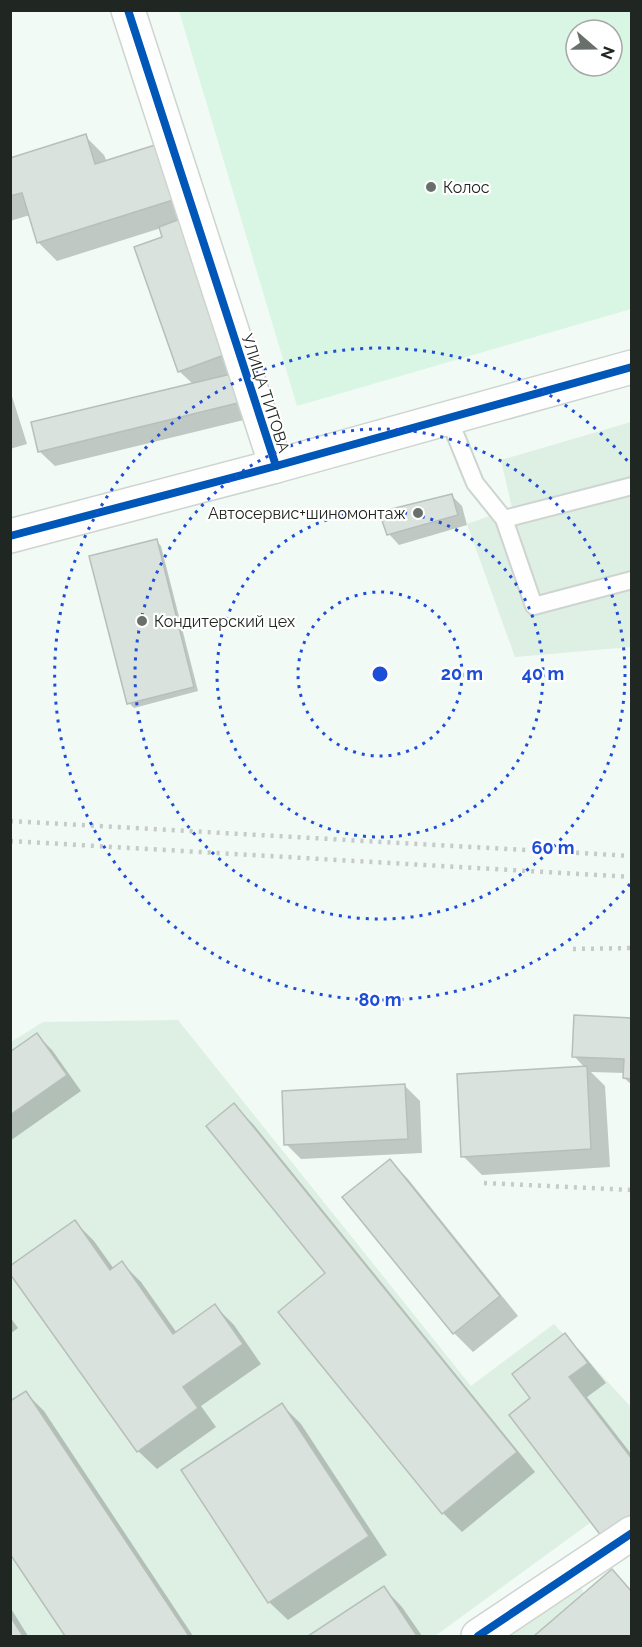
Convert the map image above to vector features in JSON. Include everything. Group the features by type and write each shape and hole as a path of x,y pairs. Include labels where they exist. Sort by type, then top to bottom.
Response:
{"street":[{"name":"УЛИЦА ТИТОВА","path":"128,10 276,466 632,367"},
{"path":"10,536 276,466"},
{"path":"478,1636 632,1533"}],"lane":[{"path":"449,419 475,483 504,519 534,606 632,580"},
{"path":"504,519 632,486"}],"shaded area":[{"name":"Колос","path":"179,11 631,11 631,309 297,406"},
{"path":"631,422 631,647 515,657 467,524 512,508 501,460"},
{"path":"178,1020 471,1386 554,1324 631,1407 631,1493 435,1636 11,1636 11,1042 43,1022"},
{"path":"580,1584 600,1636 506,1636"}],"building":[{"path":"86,134 95,164 155,145 173,200 37,243 22,193 10,196 10,158"},
{"path":"180,219 227,354 178,372 134,247 162,237 159,227"},
{"path":"235,373 242,402 38,452 31,422"},
{"name":"Автосервис+шиномонтаж","path":"452,494 458,515 387,535 379,512"},
{"name":"Кондитерский цех","path":"157,539 194,687 127,704 89,556"},
{"path":"574,1015 632,1018 632,1079 623,1078 624,1059 572,1057"},
{"path":"37,1033 67,1075 10,1115 10,1052"},
{"path":"587,1066 591,1149 461,1157 457,1074"},
{"path":"405,1084 408,1139 284,1145 282,1091"},
{"path":"234,1103 517,1452 442,1514 278,1312 325,1273 206,1126"},
{"path":"390,1159 500,1296 453,1334 342,1197"},
{"path":"75,1220 110,1270 122,1261 173,1334 215,1304 243,1344 183,1387 198,1408 137,1452 10,1274 10,1266"},
{"path":"565,1333 588,1363 569,1377 632,1459 632,1514 602,1537 509,1415 530,1398 512,1374"},
{"path":"26,1391 189,1636 65,1636 10,1554 10,1401"},
{"path":"282,1403 369,1536 268,1603 181,1470"},
{"path":"612,1569 632,1592 632,1636 534,1636"},
{"path":"384,1586 417,1636 308,1636"},
{"path":"10,1616 23,1636 10,1636"}],"railway":[{"path":"10,821 632,856"},
{"path":"10,841 632,877"},
{"path":"573,949 632,948"},
{"path":"484,1183 632,1190"}],"cycle path":[{"path":"128,10 276,466 632,367"},
{"path":"10,536 276,466"},
{"path":"478,1636 632,1533"}],"place":[{"name":"Колос","path":"431,187"},
{"name":"Автосервис+шиномонтаж","path":"418,513"},
{"name":"Кондитерский цех","path":"142,621"}]}
